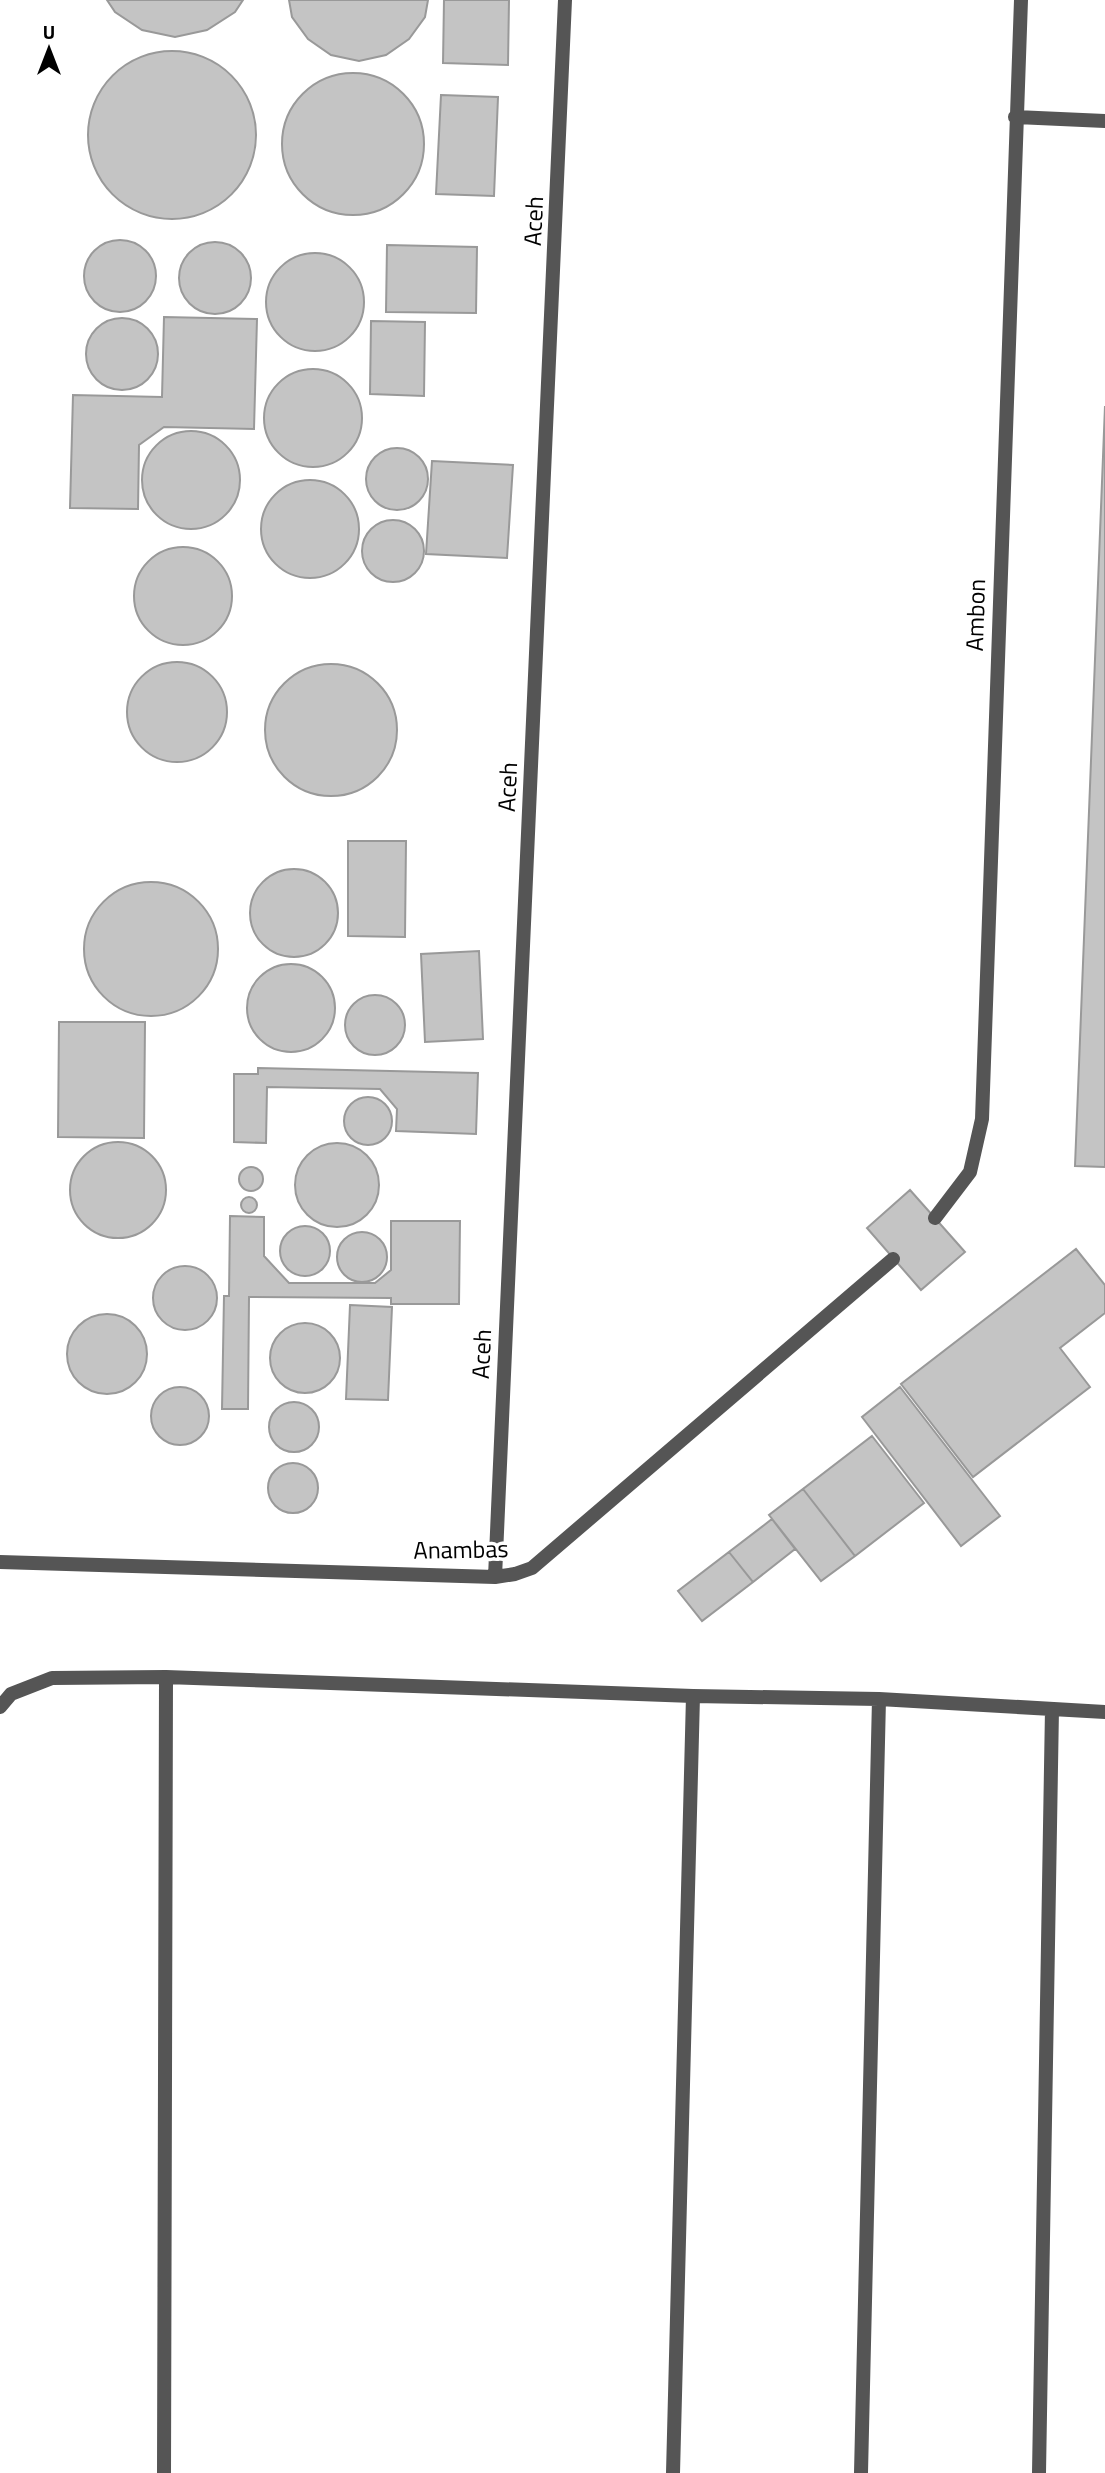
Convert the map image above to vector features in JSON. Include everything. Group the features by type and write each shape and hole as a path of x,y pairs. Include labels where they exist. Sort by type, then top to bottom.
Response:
{"lane":[{"name":"Aceh","path":"495,1577 565,0"},
{"name":"Ambon","path":"934,1218 970,1172 982,1119 1021,0"},
{"path":"1015,117 1105,121"},
{"name":"Anambas","path":"0,1562 495,1577 515,1574 532,1568 893,1259"},
{"path":"163,2473 166,1677"},
{"path":"0,1707 11,1694 52,1678 166,1677 693,1696 878,1699 1105,1712"},
{"path":"673,2473 693,1696"},
{"path":"861,2473 878,1699"},
{"path":"1039,2473 1052,1709"}],"building":[{"path":"107,0 243,0 235,12 207,30 175,37 142,30 115,12"},
{"path":"289,0 428,0 425,17 409,39 386,55 359,61 331,55 308,39 292,17"},
{"path":"444,0 509,0 508,65 443,63"},
{"path":"172,51 204,57 231,76 250,103 256,135 250,167 231,194 204,213 172,219 140,213 113,194 94,167 88,135 94,103 113,76 140,57"},
{"path":"353,73 380,79 403,94 418,117 424,144 418,171 403,194 380,209 353,215 326,209 303,194 288,171 282,144 288,117 303,94 326,79"},
{"path":"441,95 498,97 494,196 436,194"},
{"path":"127,240 146,250 154,262 154,290 146,302 134,310 113,312 94,302 86,290 84,269 94,250 106,242"},
{"path":"222,242 241,252 249,264 249,292 241,304 229,312 208,314 189,304 181,292 179,271 189,252 201,244"},
{"path":"387,245 477,247 476,313 386,312"},
{"path":"315,253 334,257 350,267 360,283 364,302 360,321 350,337 334,347 315,351 296,347 280,337 270,321 266,302 270,283 280,267 296,257"},
{"path":"164,317 257,319 254,429 164,427 139,445 138,509 70,508 73,395 162,397"},
{"path":"129,318 148,328 156,340 156,368 148,380 136,388 115,390 96,380 88,368 86,347 96,328 108,320"},
{"path":"371,321 425,322 424,396 370,394"},
{"path":"313,369 332,373 348,383 358,399 362,418 358,437 348,453 332,463 313,467 294,463 278,453 268,437 264,418 268,399 278,383 294,373"},
{"path":"1105,406 1105,1167 1075,1166"},
{"path":"181,431 201,431 226,445 237,461 240,480 237,499 226,515 201,529 181,529 164,521 150,507 142,490 142,470 150,453 164,439"},
{"path":"397,448 419,457 428,479 419,501 397,510 375,501 366,479 375,457"},
{"path":"432,461 513,465 507,558 426,554"},
{"path":"310,480 329,484 345,494 355,510 359,529 355,548 345,564 329,574 310,578 291,574 275,564 265,548 261,529 265,510 275,494 291,484"},
{"path":"393,520 415,529 424,551 415,573 393,582 371,573 362,551 371,529"},
{"path":"173,547 193,547 218,561 229,577 232,596 229,615 218,631 193,645 173,645 156,637 142,623 134,606 134,586 142,569 156,555"},
{"path":"177,662 196,666 212,677 223,693 227,712 223,731 212,747 196,758 177,762 158,758 142,747 131,731 127,712 131,693 142,677 158,666"},
{"path":"331,664 356,669 378,683 392,705 397,730 392,755 378,777 356,791 331,796 306,791 284,777 270,755 265,730 270,705 284,683 306,669"},
{"path":"348,841 406,841 405,937 348,936"},
{"path":"294,869 311,872 325,882 335,896 338,913 335,930 325,944 311,954 294,957 277,954 263,944 253,930 250,913 253,896 263,882 277,872"},
{"path":"151,882 177,887 198,902 213,923 218,949 213,975 198,996 177,1011 151,1016 125,1011 104,996 89,975 84,949 89,923 104,902 125,887"},
{"path":"479,951 483,1039 425,1042 421,954"},
{"path":"291,964 308,967 322,977 332,991 335,1008 332,1025 322,1039 308,1049 291,1052 274,1049 260,1039 250,1025 247,1008 250,991 260,977 274,967"},
{"path":"369,995 381,995 400,1008 405,1025 403,1037 392,1050 381,1055 369,1055 350,1042 345,1031 345,1019 358,1000"},
{"path":"59,1022 145,1022 144,1138 58,1137"},
{"path":"258,1068 478,1073 476,1134 396,1131 397,1109 380,1089 267,1087 266,1143 234,1142 234,1074 258,1074"},
{"path":"368,1097 385,1104 392,1121 385,1138 368,1145 351,1138 344,1121 351,1104"},
{"path":"118,1142 137,1145 152,1156 163,1171 166,1190 163,1209 152,1224 137,1235 118,1238 99,1235 84,1224 73,1209 70,1190 73,1171 84,1156 99,1145"},
{"path":"337,1143 353,1146 367,1155 376,1169 379,1185 376,1201 367,1215 353,1224 337,1227 321,1224 307,1215 298,1201 295,1185 298,1169 307,1155 321,1146"},
{"path":"246,1167 256,1167 263,1174 263,1184 256,1191 246,1191 239,1184 239,1174"},
{"path":"910,1190 965,1252 921,1290 867,1228"},
{"path":"246,1197 252,1197 257,1205 255,1211 246,1213 241,1208 241,1202"},
{"path":"230,1216 264,1217 264,1256 289,1283 375,1283 391,1270 391,1221 460,1221 459,1304 391,1304 391,1298 249,1297 248,1409 222,1409 224,1296 229,1296"},
{"path":"305,1226 323,1233 330,1251 323,1269 305,1276 287,1269 280,1251 287,1233"},
{"path":"362,1232 380,1239 387,1257 380,1275 362,1282 344,1275 337,1257 344,1239"},
{"path":"1076,1249 1105,1285 1105,1313 1060,1348 1090,1387 973,1477 901,1384"},
{"path":"179,1266 191,1266 208,1275 215,1286 215,1310 208,1321 191,1330 179,1330 167,1325 158,1316 153,1304 153,1292 158,1280 167,1271"},
{"path":"350,1305 392,1307 388,1400 346,1399"},
{"path":"107,1314 122,1317 135,1326 144,1339 147,1354 144,1369 135,1382 122,1391 107,1394 92,1391 79,1382 70,1369 67,1354 70,1339 79,1326 92,1317"},
{"path":"305,1323 330,1333 340,1358 330,1383 305,1393 280,1383 270,1358 280,1333"},
{"path":"180,1387 191,1389 204,1400 209,1416 207,1427 196,1440 180,1445 169,1443 156,1432 151,1416 153,1405 164,1392"},
{"path":"900,1387 1000,1516 961,1546 862,1417"},
{"path":"294,1402 312,1409 319,1427 312,1445 294,1452 276,1445 269,1427 276,1409"},
{"path":"872,1436 924,1503 855,1556 803,1489"},
{"path":"283,1464 303,1464 317,1478 317,1498 303,1512 283,1512 269,1498 269,1478"},
{"path":"803,1489 855,1556 821,1581 769,1515"},
{"path":"772,1519 795,1549 753,1582 729,1552"},
{"path":"729,1552 753,1582 702,1621 678,1591"}]}
